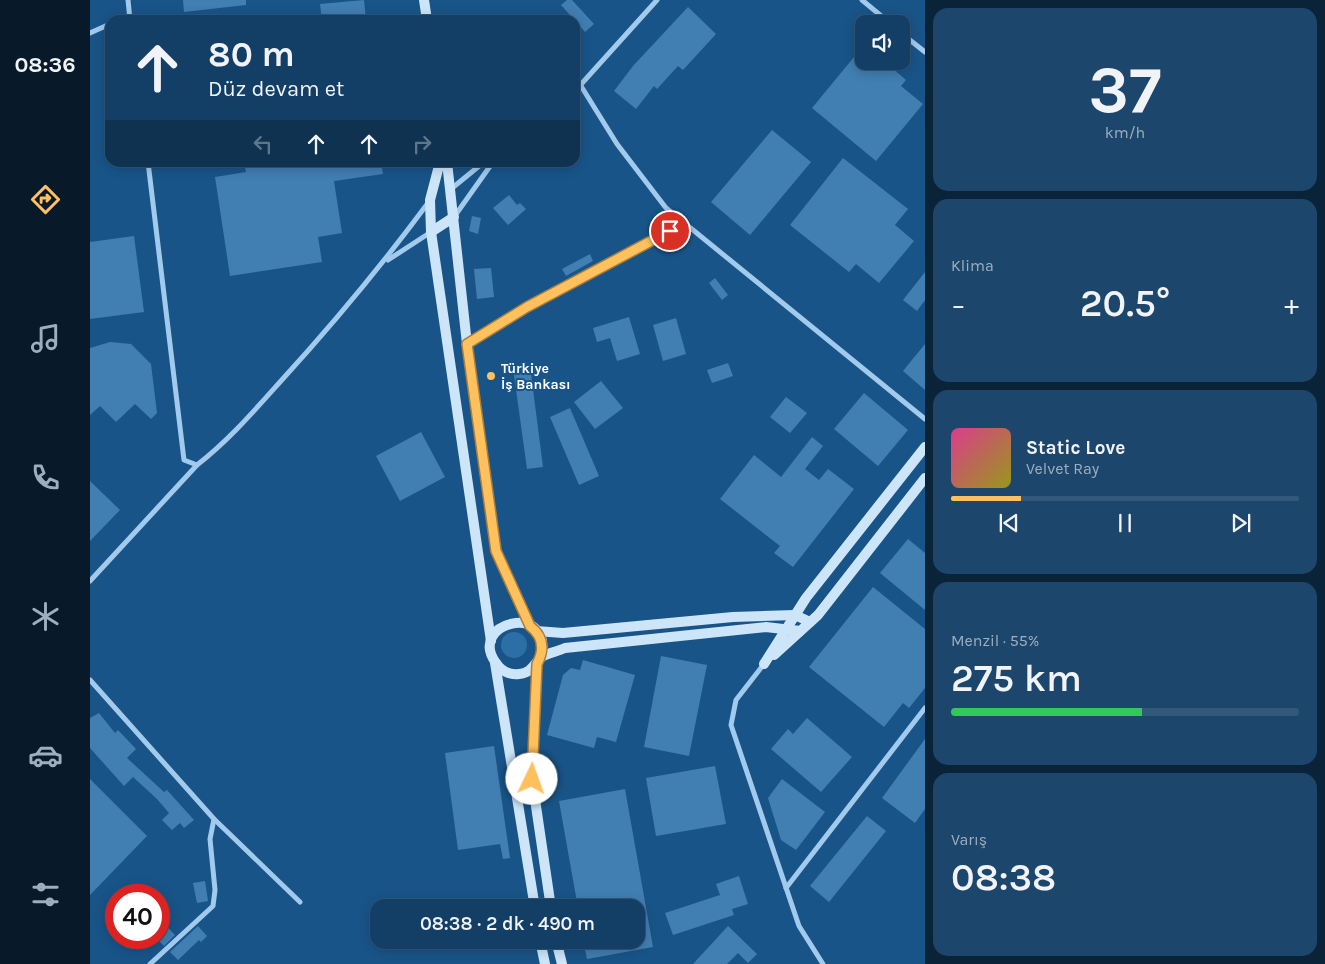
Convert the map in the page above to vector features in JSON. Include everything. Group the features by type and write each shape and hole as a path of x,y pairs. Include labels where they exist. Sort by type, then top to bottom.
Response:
{"street":[{"path":"128,0 130,15"},
{"path":"424,0 426,15"},
{"path":"657,0 581,86 617,144 666,208 925,419"},
{"path":"862,0 880,15"},
{"path":"90,32 105,26"},
{"path":"910,40 925,52"},
{"path":"149,167 184,460 197,466"},
{"path":"439,167 430,200 431,232 491,641 490,649 495,663 534,899"},
{"path":"448,167 467,344 496,551 542,643 539,660 532,779 550,899"},
{"path":"90,581 197,466 222,446 331,326 383,263 430,200 451,189 478,167"},
{"path":"383,263 454,217 489,167"},
{"path":"822,964 799,926 731,725 736,700 764,664 806,598 925,447"},
{"path":"764,664 810,622 925,478"},
{"path":"491,641 500,628 515,622 533,628 563,633 733,617 795,615 810,622"},
{"path":"495,663 500,668 513,674 526,672 539,660 564,648 766,627 800,632"},
{"path":"90,680 214,819 300,902"},
{"path":"786,888 925,708"},
{"path":"150,964 213,906 215,890 210,839 214,819"},
{"path":"542,949 545,964"},
{"path":"558,949 562,964"}],"lane":[{"path":"467,344 527,307 685,224"}],"shaded area":[{"path":"514,632 523,636 527,645 523,654 514,658 505,654 501,645 505,636"}],"building":[{"path":"183,0 246,0 246,5 184,12"},
{"path":"364,0 366,15 321,15 320,4"},
{"path":"567,0 572,0 594,24 585,32 580,26 580,15 570,15 561,5"},
{"path":"688,7 716,34 683,70 678,66 657,89 654,86 636,109 614,91 633,66"},
{"path":"855,56 855,70 894,70 906,80 901,86 923,104 876,161 812,108"},
{"path":"772,130 811,162 750,235 711,202"},
{"path":"843,158 908,209 895,225 914,241 879,283 856,264 849,272 790,225"},
{"path":"245,167 382,167 383,174 334,181 342,233 318,237 322,262 230,276 215,177 246,172"},
{"path":"509,195 517,205 520,203 526,209 508,225 493,208"},
{"path":"472,216 481,218 478,234 469,231"},
{"path":"134,236 144,312 90,319 90,242"},
{"path":"590,254 593,261 566,276 562,269"},
{"path":"491,268 494,297 477,299 474,269"},
{"path":"925,272 925,300 917,311 903,300"},
{"path":"715,278 728,295 722,300 709,283"},
{"path":"629,317 640,354 617,361 610,338 597,342 593,328"},
{"path":"676,318 686,354 663,361 653,325"},
{"path":"110,342 131,344 151,364 157,413 151,419 135,404 116,422 100,406 90,415 90,348"},
{"path":"925,344 925,390 903,371"},
{"path":"728,363 733,376 712,383 707,370"},
{"path":"530,366 543,467 527,469 513,368"},
{"path":"601,381 623,408 595,429 574,402"},
{"path":"864,393 908,430 878,466 834,429"},
{"path":"786,397 807,413 790,433 770,417"},
{"path":"570,408 599,476 579,485 550,417"},
{"path":"421,432 445,477 400,501 376,456"},
{"path":"812,437 823,446 805,469 819,480 828,469 854,489 793,567 774,553 780,546 720,499 754,455 781,477"},
{"path":"90,481 120,510 90,541"},
{"path":"908,539 925,553 925,610 880,573"},
{"path":"873,587 925,629 925,688 909,708 903,703 884,727 809,667"},
{"path":"661,656 707,665 689,756 644,747"},
{"path":"583,660 635,675 616,742 597,737 594,748 547,735 563,675 571,668 580,670"},
{"path":"99,713 115,733 118,730 136,749 127,758 164,792 167,790 194,820 184,828 180,823 172,830 162,820 169,813 157,799 133,777 124,786 90,748 90,718"},
{"path":"807,718 852,757 821,792 771,749 788,729 793,734"},
{"path":"925,739 925,809 915,823 882,798"},
{"path":"494,746 510,858 503,859 500,844 458,850 445,753"},
{"path":"715,766 726,824 656,836 646,778"},
{"path":"90,779 147,836 90,895"},
{"path":"782,779 825,812 796,850 781,840 768,798"},
{"path":"625,789 644,899 576,899 559,801"},
{"path":"867,816 886,831 829,902 810,886"},
{"path":"739,876 748,904 732,909 734,915 673,935 665,913 720,895 716,884"},
{"path":"205,881 208,901 197,903 193,883"},
{"path":"645,902 653,947 645,948"},
{"path":"198,926 207,936 201,942 199,940 178,960 170,952"},
{"path":"728,926 757,954 748,963 738,953 727,964 693,964"},
{"path":"170,930 175,935 170,940"},
{"path":"585,949 642,949 587,959"}],"place":[{"name":"Türkiye İş Bankası","path":"491,376"}],"route":[{"path":"532,779 537,664 543,650 542,643 536,631 530,626 496,551 467,344 527,307 670,231"}]}
